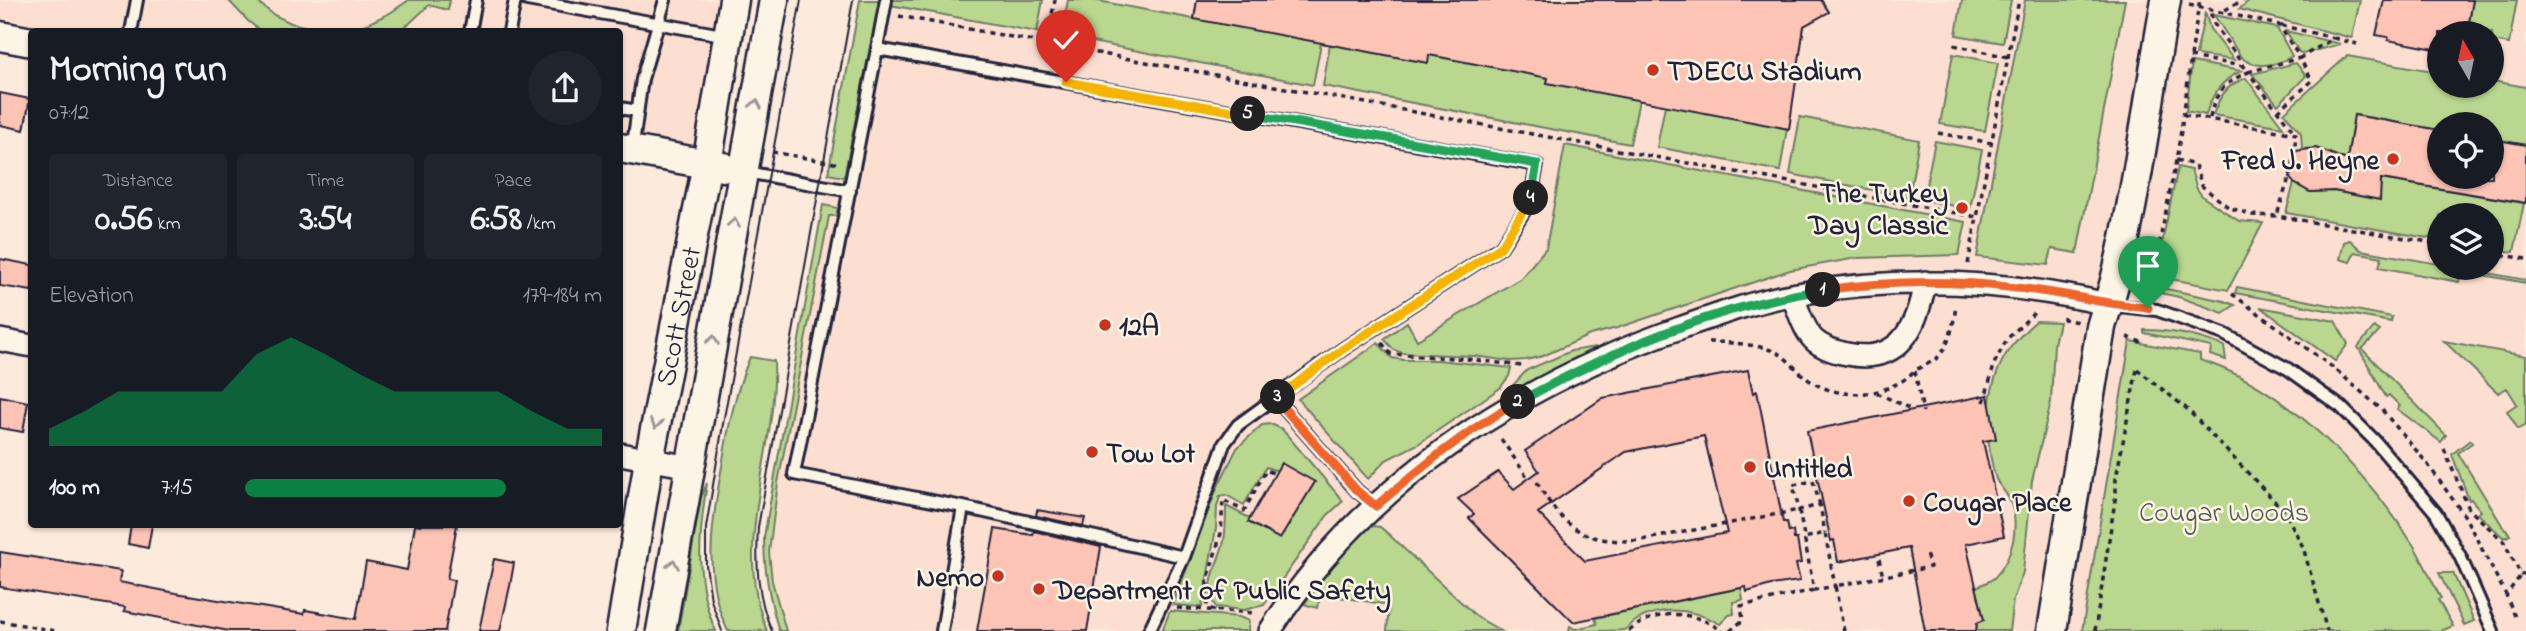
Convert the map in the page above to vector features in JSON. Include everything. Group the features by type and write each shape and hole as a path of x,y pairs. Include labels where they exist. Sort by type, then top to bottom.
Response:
{"main road":[{"name":"Scott Street","path":"621,631 649,460 708,164 734,0"},
{"name":"Scott Street","path":"661,631 774,0"},
{"path":"2052,631 2101,327 2115,279 2137,171 2166,0"},
{"path":"0,36 28,41"},
{"path":"626,150 743,171"}],"street":[{"path":"1267,622 1356,523 1431,459 1507,407 1573,372 1635,344 1744,305 1846,287 1925,282 1963,283 2053,293 2107,304"},
{"path":"1792,295 1814,339 1834,352 1864,358 1892,350 1910,332 1921,304 1925,282"},
{"path":"0,340 28,345"},
{"path":"623,455 690,467"}],"lane":[{"path":"132,28 137,0"},
{"path":"471,28 476,0"},
{"path":"510,28 515,0"},
{"path":"527,0 728,36"},
{"path":"626,150 637,111 642,79 665,0"},
{"path":"886,0 794,474 963,507 1184,557"},
{"path":"877,49 1537,164 1530,202 1501,247 1372,330 1238,425 1224,443 1184,557 1149,631"},
{"path":"623,109 637,111"},
{"path":"743,171 850,191"},
{"path":"2107,304 2148,308 2224,334 2255,349 2320,390 2341,407 2374,440 2436,513 2460,556 2493,631"},
{"path":"1275,398 1357,491 1376,506"},
{"path":"942,631 963,507"}],"path":[{"path":"1046,43 1055,0"},
{"path":"1956,306 1977,217 2019,0"},
{"path":"2150,293 2176,160 2200,0"},
{"path":"2223,11 2242,0"},
{"path":"2199,6 2357,44"},
{"path":"2209,8 2214,24 2295,134 2293,166 2277,216"},
{"path":"883,13 1977,217"},
{"path":"2278,111 2312,81 2279,25"},
{"path":"2210,118 2213,102 2228,82 2248,72 2300,58 2334,38"},
{"path":"1954,45 2008,57"},
{"path":"2190,57 2243,66"},
{"path":"2183,115 2295,134"},
{"path":"1938,133 1992,143"},
{"path":"764,150 854,167"},
{"path":"2176,160 2195,165 2202,187 2228,207 2252,215 2277,216 2427,242"},
{"path":"2504,255 2526,259"},
{"path":"1984,402 1995,362 2007,339 2034,313"},
{"path":"1372,330 1391,354 1522,366"},
{"path":"2127,337 2141,342"},
{"path":"2095,631 2116,494 2116,478 2137,369 2188,409 2285,512 2303,547 2327,631"},
{"path":"1915,371 1923,412"},
{"path":"1876,392 1913,410"},
{"path":"1501,439 1528,478"},
{"path":"2444,449 2469,509 2504,542 2523,574 2506,595 2515,616"},
{"path":"1215,611 1207,606 1208,582 1221,533 1223,500 1244,511 1266,470 1275,474"},
{"path":"1814,590 1793,485 1813,481 1844,631"},
{"path":"1537,482 1559,517 1575,529 1595,538 1616,542 1642,540 1819,505"},
{"path":"1804,538 1825,533"},
{"path":"1730,631 1743,620 1741,606 1930,567 1926,554"},
{"path":"1879,559 1883,576"},
{"path":"1160,607 1246,614 1267,622"},
{"path":"1629,631 1640,622 1656,616 1675,614 1696,617 1722,631"},
{"path":"0,621 57,631"}],"shaded area":[{"path":"0,0 723,0 700,126 695,139 684,145 623,136 623,28 54,28 0,18"},
{"path":"860,0 2526,0 2526,631 779,631 769,599 764,569 764,537"}],"green space":[{"path":"228,0 255,0 274,15 291,23 312,28 257,28"},
{"path":"409,0 450,0 448,10 429,5 402,28 355,28 390,13"},
{"path":"860,0 1043,0 1037,32 879,3 844,177 828,174"},
{"path":"1068,0 1093,0 1194,19 1197,0 1821,0 1829,12 1804,26 1780,171 1657,147 1665,105 1639,100 1630,144 1323,86 1330,44 1321,43 1313,85 1061,36"},
{"path":"1962,0 2011,0 2003,43 1956,35"},
{"path":"2025,0 2125,0 2077,253 2052,249 2048,265 1977,257"},
{"path":"2250,0 2360,0 2352,38 2239,9"},
{"path":"2473,0 2517,0 2509,44 2504,43 2504,21 2469,21"},
{"path":"2205,12 2210,29 2234,60 2196,55"},
{"path":"2214,15 2277,28 2292,56 2267,65 2247,61 2241,57"},
{"path":"2286,31 2340,44 2303,54"},
{"path":"1953,54 1998,63 1985,131 1940,124"},
{"path":"2347,56 2427,70 2427,98 2504,98 2504,83 2526,87 2526,145 2504,141 2504,112 2427,112 2427,128 2355,115 2347,160 2321,150 2302,149 2301,133 2284,113"},
{"path":"2192,62 2241,71 2218,89 2206,115 2186,111"},
{"path":"2296,63 2306,76 2278,105 2252,74"},
{"path":"2246,78 2283,127 2213,115 2225,92"},
{"path":"1800,117 1919,140 1909,197 1790,174"},
{"path":"1935,141 1982,150 1970,209 1923,200"},
{"path":"1565,145 1966,222 1959,255 1857,258 1790,270 1590,335 1543,356 1526,360 1403,353 1394,350 1384,339 1407,322 1417,340 1521,278 1546,248"},
{"path":"2178,167 2191,170 2197,189 2203,197 2239,221 2263,223 2228,290 2155,276"},
{"path":"2381,179 2427,187 2427,189 2524,203 2514,252 2504,251 2504,203 2427,203 2427,238 2286,213 2294,183 2310,192 2334,191 2379,199"},
{"path":"823,205 838,208 836,216 829,216 778,483 769,552 772,581 786,631 779,631 768,585 764,537"},
{"path":"2350,240 2361,250 2427,262 2427,276 2379,267 2382,257 2355,252 2350,262 2340,259 2344,242"},
{"path":"2504,276 2526,280 2526,283 2504,279"},
{"path":"2152,286 2235,305 2223,313 2179,297 2151,291"},
{"path":"2237,287 2392,317 2391,322 2235,293"},
{"path":"2260,307 2335,321 2348,344 2335,361"},
{"path":"2036,321 2059,322 2054,344 2051,402 2032,481 2023,572 2013,600 2009,631 1976,631 1977,623 1984,620 1976,587 1993,579 2001,569 2010,551 2014,531 2013,510 1996,479 1989,446 1991,394 1995,378 2010,348"},
{"path":"2374,327 2380,331 2362,349 2446,435 2441,442 2397,409 2400,406 2389,395 2386,397 2358,347"},
{"path":"2144,330 2184,334 2224,346 2226,360 2210,355 2211,347 2144,333"},
{"name":"Cougar Woods","path":"2130,341 2200,354 2200,360 2263,390 2322,435 2373,489 2395,518 2421,559 2441,599 2438,600 2453,626 2441,631 2082,631"},
{"path":"2444,341 2526,356 2526,425 2518,429 2507,411 2517,404 2507,388 2498,393"},
{"path":"1378,343 1392,358 1511,368 1509,376 1500,388 1418,444 1386,460 1368,479 1298,399"},
{"path":"1596,347 1502,397 1527,370 1571,351"},
{"path":"750,357 774,361 769,429 754,530 753,564 757,598 767,631 728,631 715,591 712,570 713,529 730,424 740,383"},
{"path":"1271,424 1282,429 1343,501 1327,516 1264,605 1244,610 1216,607 1212,600 1211,583 1224,541 1226,506 1282,535 1310,482 1266,467 1244,505 1226,495 1220,496 1202,607 1173,605 1217,488 1237,448 1262,425"},
{"path":"2470,440 2472,443 2458,453 2510,535 2504,538 2478,514 2481,511 2469,500 2452,454"},
{"path":"707,483 702,520 701,576 704,595 716,631 678,631 701,498"},
{"path":"1373,526 1386,532 1477,617 1501,631 1387,631 1389,605 1321,594 1317,608 1304,604 1345,549"},
{"path":"2439,573 2453,573 2474,621 2464,625"},
{"path":"1741,588 1743,600 1733,602 1734,614 1720,624 1689,612 1668,611 1647,615 1624,630 1569,631 1570,626 1575,629 1597,624 1595,618"},
{"path":"1170,611 1239,617 1249,621 1248,631 1162,631"}],"building":[{"name":"TDECU Stadium","path":"1197,0 1821,0 1829,12 1804,26 1789,129 1547,83 1548,78 1429,55 1428,63 1194,19"},
{"path":"2384,0 2473,0 2469,21 2427,21 2427,48 2376,35"},
{"path":"0,93 28,99 24,130 0,125"},
{"name":"Fred J. Heyne","path":"2354,115 2427,128 2427,187 2381,179 2380,200 2334,191 2310,192 2290,178 2296,151 2316,148 2347,160"},
{"name":"Fred J. Heyne","path":"2504,141 2526,145 2526,203 2441,189 2504,189"},
{"path":"0,259 28,264 28,290 0,286"},
{"path":"1748,370 1753,393 1757,391 1783,522 1787,522 1789,532 1793,531 1794,539 1797,539 1801,563 1796,564 1800,581 1747,592 1746,587 1573,622 1469,518 1474,514 1458,499 1498,472 1514,489 1539,471 1525,451 1603,398","holes":["1704,436 1727,533 1585,561 1538,513 1626,452"]},
{"path":"1988,395 1996,439 1983,441 2004,536 1966,544 1984,620 1977,623 1976,631 1925,631 1909,548 1838,562 1807,431"},
{"path":"0,396 28,402 23,432 0,428"},
{"path":"1281,463 1315,482 1280,539 1248,522"},
{"path":"1037,510 1085,518 1083,526 1036,516"},
{"path":"131,528 151,528 148,548 128,544"},
{"path":"414,528 456,528 447,579 454,580 445,631 229,631 124,611 125,607 0,587 0,552 121,571 119,582 176,593 304,614 305,610 356,619 366,562 407,570"},
{"name":"Department of Public Safety","path":"995,529 1033,535 1034,531 1101,547 1087,631 977,631"},
{"path":"494,559 514,563 510,586 500,631 479,631"}],"tram line":[{"path":"722,631 711,600 706,565 706,528 801,0"},
{"path":"772,631 763,606 759,580 758,527 853,0"}],"place":[{"name":"TDECU Stadium","path":"1653,70"},
{"name":"Fred J. Heyne","path":"2393,159"},
{"name":"The Turkey Day Classic","path":"1962,208"},
{"name":"12A","path":"1105,325"},
{"name":"Tow Lot","path":"1092,452"},
{"name":"Untitled","path":"1750,467"},
{"name":"Cougar Place","path":"1909,501"},
{"name":"Nemo","path":"998,576"},
{"name":"Department of Public Safety","path":"1039,589"}],"route":[{"path":"1066,82 1537,164 1530,202 1501,247 1343,349 1275,398 1357,491 1376,506 1431,459 1507,407 1573,372 1635,344 1744,305 1846,287 1925,282 2016,288 2068,295 2107,304 2148,308"}]}
